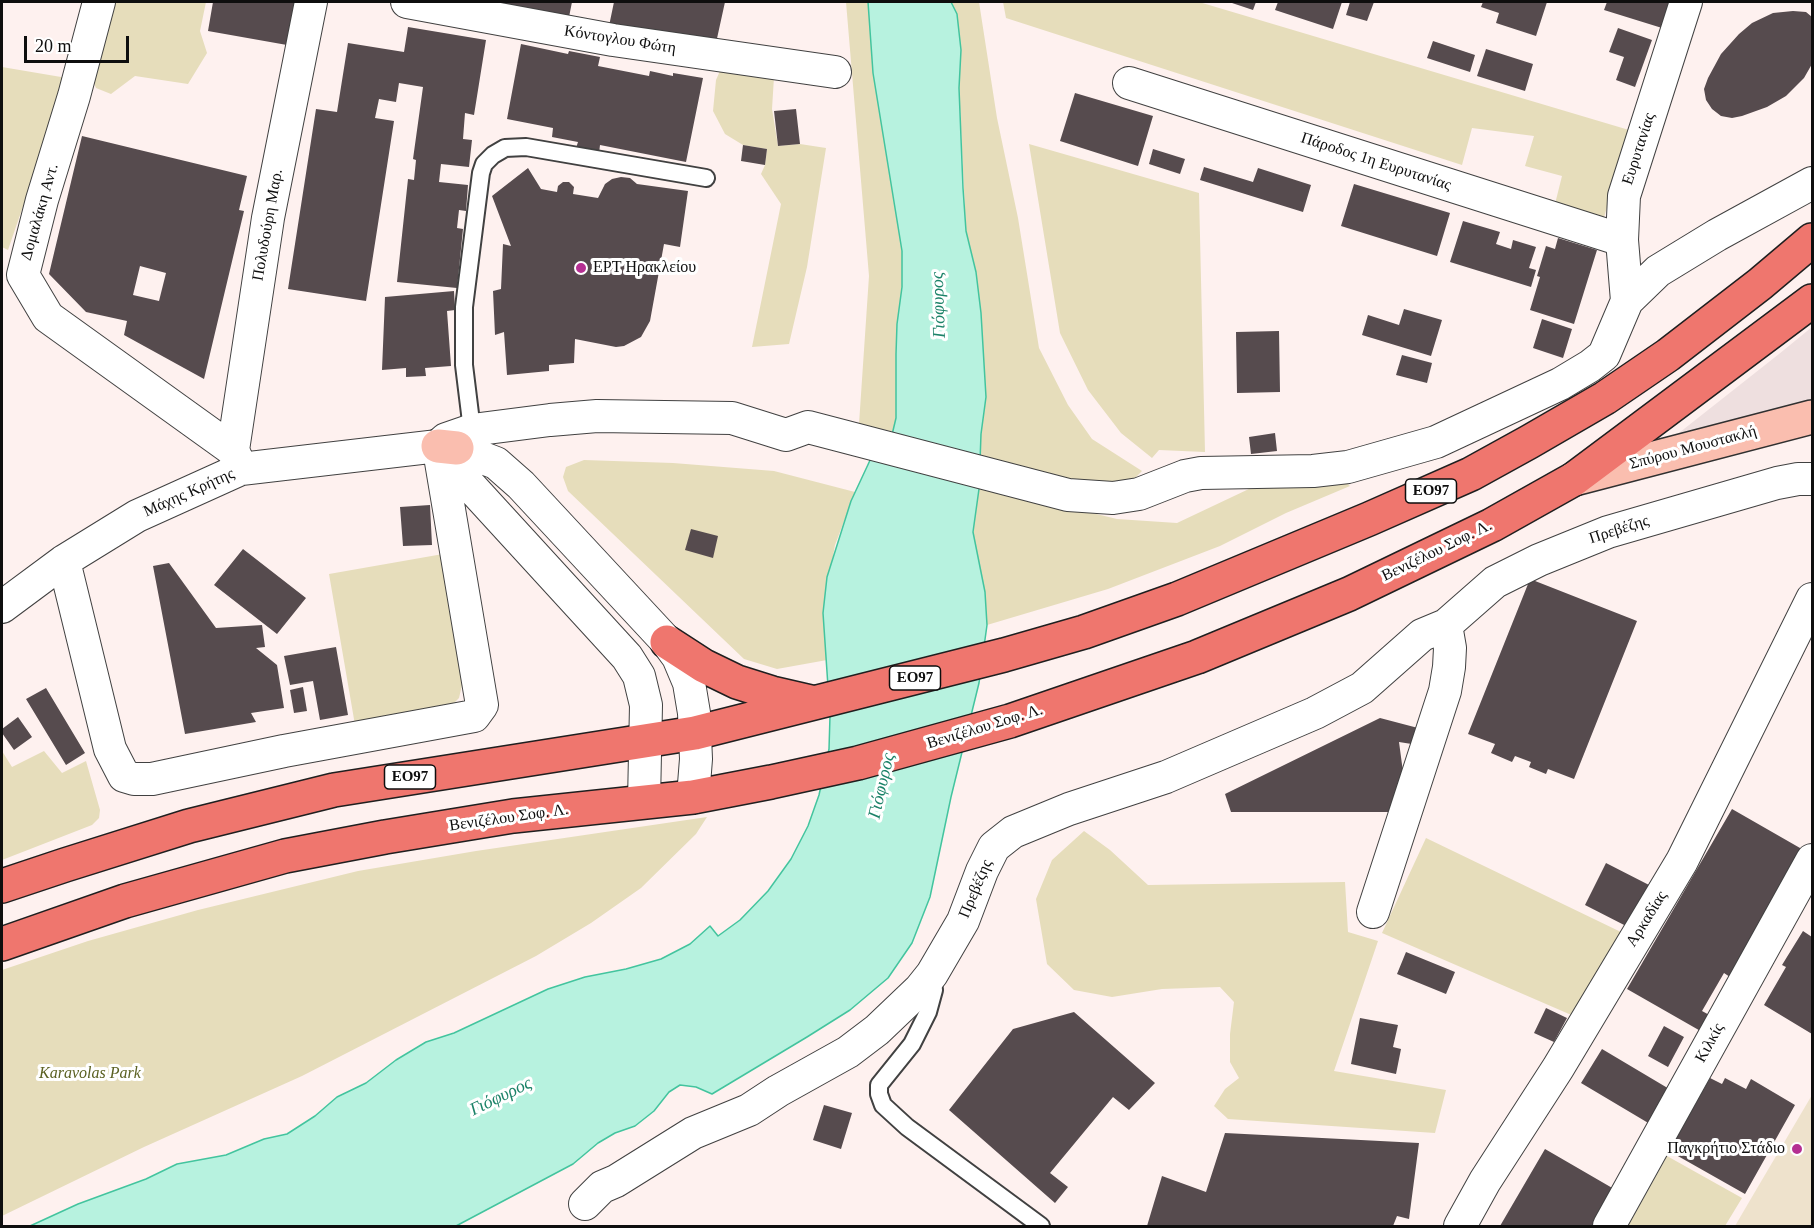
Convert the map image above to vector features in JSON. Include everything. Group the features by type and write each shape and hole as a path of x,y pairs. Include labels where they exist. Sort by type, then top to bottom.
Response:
{"main road":[{"name":"ΕΟ97","path":"2,886 64,864 189,826 334,790 644,742 821,702 1084,632 1177,599 1470,474 1605,399 1668,355 1760,284 1812,240"},
{"name":"Βενιζέλου Σοφ. Λ.","path":"2,944 125,900 285,856 513,816 693,796 771,782 911,750 1010,721 1197,657 1338,598 1492,525 1575,479 1812,301"},
{"name":"Σπύρου Μουστακλή","path":"1575,479 1812,417"},
{"path":"667,642 729,678 772,693 821,702"}],"street":[{"name":"Δομαλάκη Αντ.","path":"99,2 74,96 42,200 12,273 48,317 237,460"},
{"name":"Πολυδούρη Μαρ.","path":"237,460 268,218 310,2"},
{"name":"Κόντογλου Φώτη","path":"407,2 613,40 835,72"},
{"name":"Ευρυτανίας","path":"1627,301 1622,240 1624,196 1686,2"},
{"name":"Πάροδος 1η Ευρυτανίας","path":"1129,83 1622,240"},
{"path":"1627,301 1658,271 1717,235 1812,183"},
{"name":"Μάχης Κρήτης","path":"2,607 64,561 137,516 237,460 456,441 561,419 644,416 732,418 786,435 808,427 1068,495 1113,498 1139,494 1185,476 1313,471 1348,467 1436,442 1560,384 1604,355 1627,301"},
{"path":"64,561 110,749 124,776 134,779 152,779 284,751 474,716 482,705 456,441"},
{"path":"456,441 496,463 521,485 667,642 678,657 689,683 695,732 693,796"},
{"path":"456,441 464,479 634,666 642,684 646,705 644,802"},
{"name":"Πρεβέζης","path":"585,1204 602,1187 616,1181 693,1133 749,1110 848,1052 877,1030 920,989 945,956 963,921 982,871 994,848 1013,832 1069,809 1166,777 1315,713 1362,688 1422,635 1446,624 1495,582 1539,560 1608,532 1777,483 1812,479"},
{"name":"Αρκαδίας","path":"1460,1227 1485,1181 1558,1068 1682,861 1812,599"},
{"path":"1373,912 1443,701 1450,648 1446,624"},
{"name":"Κιλκίς","path":"1609,1227 1812,860"}],"lane":[{"path":"456,441 464,365 464,307 479,184 484,164 505,148 526,147 706,178"},
{"path":"932,974 934,990 928,1012 912,1044 879,1085 883,1105 907,1127 1041,1227"}],"green space":[{"path":"113,2 206,2 200,31 207,53 188,84 135,76 111,94 96,88 92,79"},
{"path":"846,2 868,2 873,73 902,251 894,432 859,424 869,276"},
{"path":"951,2 979,2 997,118 1018,218 1039,348 1068,405 1092,439 1142,471 1130,483 1044,477 980,462 981,313 976,272 966,231 959,88 961,50 957,14"},
{"path":"1003,2 1199,2 1629,130 1603,221 1555,204 1562,176 1525,166 1534,136 1472,128 1462,165 1006,18"},
{"path":"723,64 774,77 772,109 778,146 800,144 826,148 807,267 789,344 752,347 781,204 761,174 767,149 743,145 725,134 713,111 716,80"},
{"path":"2,67 67,78 8,250 2,247"},
{"path":"1029,144 1199,193 1205,452 1159,450 1152,458 1121,433 1088,390 1060,333"},
{"path":"584,460 673,463 774,471 855,492 835,545 823,613 827,660 777,669 744,659 568,491 563,477 566,467"},
{"path":"1344,480 1350,486 1286,513 1220,546 1108,589 987,625 985,592 973,532 979,482 1026,497 1117,519 1177,523 1251,488"},
{"path":"443,554 462,685 459,698 450,707 355,725 329,574"},
{"path":"2,751 12,767 44,751 62,773 86,761 100,810 99,818 92,825 2,860"},
{"name":"Karavolas Park","path":"707,817 696,834 641,888 591,923 536,956 302,1076 144,1147 2,1216 2,970 88,941 198,910 358,871"},
{"path":"1084,831 1110,850 1148,885 1345,882 1348,932 1378,941 1334,1071 1446,1090 1435,1133 1228,1119 1214,1106 1225,1089 1239,1078 1230,1062 1230,1034 1234,1002 1220,987 1162,989 1112,997 1074,990 1047,964 1036,899 1052,860"},
{"path":"1426,838 1623,933 1576,1017 1382,933"},
{"path":"1667,1156 1742,1198 1725,1226 1628,1226"}],"shaded area":[{"path":"1812,327 1812,409 1670,440 1779,354"},
{"name":"Παγκρήτιο Στάδιο","path":"1812,1095 1812,1226 1735,1226 1749,1202"}],"water":[{"name":"Γιόφυρος","path":"868,2 951,2 957,14 961,50 959,88 966,231 976,272 981,313 986,397 981,434 979,489 973,532 985,592 987,625 979,683 951,797 930,897 912,943 888,978 850,1010 807,1037 712,1094 696,1087 680,1085 669,1092 654,1111 635,1126 615,1133 598,1143 573,1164 456,1226 30,1226 177,1164 226,1155 264,1139 287,1134 315,1116 337,1097 366,1083 396,1060 426,1042 454,1033 548,989 585,977 661,959 690,944 710,926 718,936 740,920 768,891 791,859 808,826 819,795 829,749 830,716 823,613 827,577 851,501 872,456 886,460 896,418 897,324 902,287 902,251 873,73"}],"building":[{"path":"213,2 295,2 287,45 208,31"},
{"path":"477,2 572,2 568,22"},
{"path":"614,2 725,2 716,43 609,26"},
{"path":"1229,2 1256,2 1253,10"},
{"path":"1278,2 1342,2 1333,29 1275,10"},
{"path":"1350,2 1374,2 1367,21 1346,15"},
{"path":"1483,2 1547,2 1536,36 1496,23 1499,13 1481,7"},
{"path":"1607,2 1670,2 1662,28 1604,10"},
{"path":"1806,12 1812,17 1812,64 1804,78 1786,96 1767,107 1732,118 1721,116 1706,100 1704,89 1721,54 1752,23 1773,13"},
{"path":"408,27 486,40 474,115 465,113 463,139 472,140 469,167 441,164 439,182 468,185 466,211 459,210 457,228 463,229 457,288 397,282 408,179 414,180 416,160 413,159 423,87 399,83 396,102 379,99 375,118 394,121 366,301 288,289 316,109 337,112 348,43 404,52"},
{"path":"1618,28 1652,40 1635,87 1616,80 1624,57 1609,52"},
{"path":"1433,41 1475,55 1470,72 1427,58"},
{"path":"521,44 568,54 569,51 600,57 598,66 649,76 650,71 673,76 673,73 703,78 686,162 600,145 599,153 576,148 578,142 552,137 553,128 507,119"},
{"path":"1486,49 1533,64 1525,91 1477,76"},
{"path":"1075,93 1153,116 1138,166 1060,141"},
{"path":"796,109 800,144 778,146 774,111"},
{"path":"82,136 247,176 239,210 244,211 204,379 124,335 127,321 86,312 49,274","holes":["140,266 166,273 159,301 133,295"]},
{"path":"743,145 767,149 765,165 741,161"},
{"path":"1153,149 1185,159 1180,174 1149,164"},
{"path":"1204,167 1253,182 1258,168 1311,185 1303,212 1200,180"},
{"name":"ΕΡΤ Ηρακλείου","path":"528,168 541,189 557,192 558,186 563,182 569,182 574,187 573,194 598,198 605,184 621,177 630,178 637,184 688,191 680,247 664,244 650,321 641,337 624,346 616,347 575,339 574,363 549,365 549,371 507,375 504,332 495,335 493,291 501,289 503,244 511,246 492,196"},
{"path":"1354,184 1450,213 1437,256 1341,226"},
{"path":"1463,221 1500,232 1496,244 1511,249 1513,240 1536,247 1529,268 1536,270 1531,287 1450,262"},
{"path":"1558,238 1597,250 1574,324 1530,310 1546,246 1555,249"},
{"path":"454,291 455,310 447,311 451,366 425,368 426,376 406,377 406,368 382,370 385,297"},
{"path":"1404,309 1442,320 1431,356 1362,335 1368,315 1399,325"},
{"path":"1542,319 1572,329 1563,358 1533,348"},
{"path":"1279,331 1280,392 1237,393 1236,332"},
{"path":"1402,355 1432,363 1427,383 1396,375"},
{"path":"1275,433 1277,451 1251,454 1249,437"},
{"path":"430,505 432,545 403,546 400,507"},
{"path":"691,529 718,536 713,558 685,550"},
{"path":"243,549 306,598 277,634 214,585"},
{"path":"169,563 216,628 262,625 265,647 256,648 277,665 284,708 251,713 256,722 185,734 153,566"},
{"path":"1530,579 1637,621 1574,779 1548,769 1546,774 1529,767 1531,762 1515,756 1512,762 1491,753 1495,744 1468,734"},
{"path":"336,647 348,715 320,720 313,681 290,685 284,656"},
{"path":"303,687 307,711 294,713 290,690"},
{"path":"46,688 85,753 66,765 26,699"},
{"path":"18,717 32,737 14,750 2,733 2,729"},
{"path":"1380,718 1418,728 1418,745 1399,742 1403,772 1391,812 1231,812 1225,794"},
{"path":"1732,809 1807,852 1733,979 1724,973 1702,1011 1713,1017 1704,1033 1627,989"},
{"path":"1606,863 1651,886 1630,928 1585,905"},
{"path":"1803,931 1812,937 1812,1034 1764,1005 1786,967 1782,965"},
{"path":"1406,952 1455,972 1446,994 1397,974"},
{"path":"1546,1008 1567,1018 1554,1042 1534,1033"},
{"path":"1074,1012 1155,1083 1129,1110 1113,1097 1050,1173 1068,1187 1055,1203 949,1110 1013,1029"},
{"path":"1360,1018 1398,1025 1393,1047 1401,1049 1396,1074 1351,1064"},
{"path":"1664,1026 1684,1037 1668,1067 1648,1056"},
{"path":"1602,1049 1676,1093 1655,1127 1581,1083"},
{"path":"1710,1078 1722,1084 1725,1078 1746,1089 1751,1079 1795,1105 1745,1194 1669,1151"},
{"path":"824,1105 852,1113 841,1149 813,1140"},
{"path":"1225,1133 1419,1143 1409,1219 1397,1216 1393,1226 1147,1226 1162,1176 1206,1192"},
{"path":"1545,1149 1614,1189 1592,1226 1500,1226"}],"place":[{"name":"ΕΡΤ Ηρακλείου","path":"581,268"},
{"name":"Παγκρήτιο Στάδιο","path":"1797,1149"}]}
